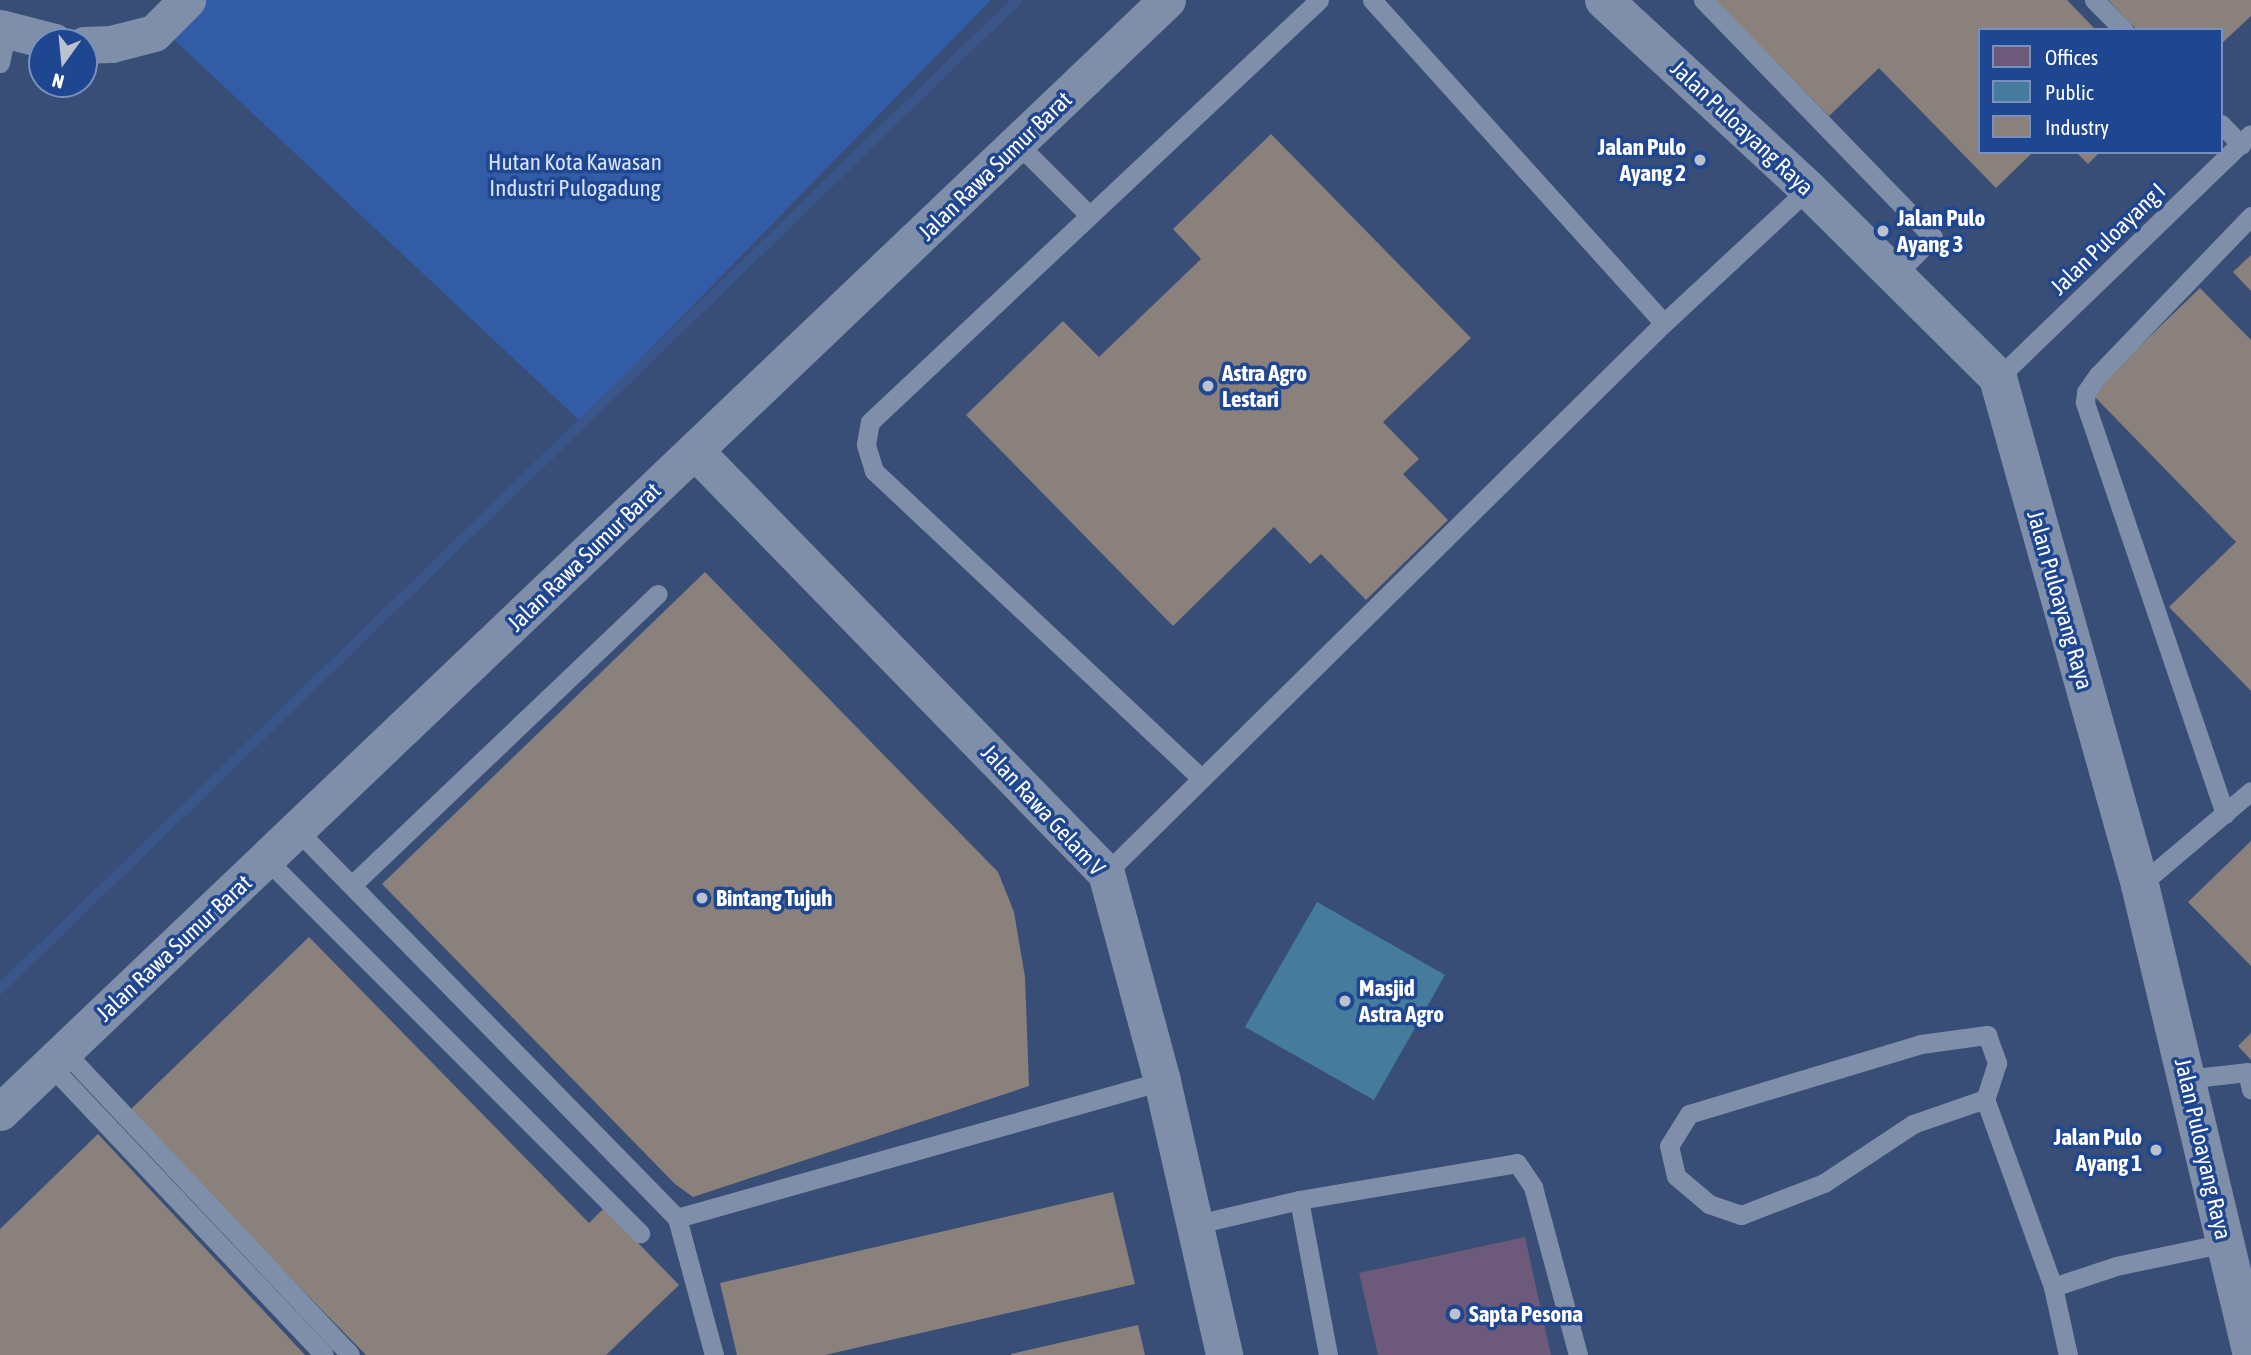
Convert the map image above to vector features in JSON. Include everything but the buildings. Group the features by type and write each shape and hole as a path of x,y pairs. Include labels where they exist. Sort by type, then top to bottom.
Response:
{"street":[{"path":"98,44 111,44 154,33 187,0"},
{"name":"Jalan Rawa Sumur Barat","path":"0,1112 298,831 1167,0"},
{"name":"Jalan Puloayang Raya","path":"1604,0 1808,189 1998,378 2140,885 2251,1352"},
{"path":"2,40 28,41"},
{"name":"Jalan Rawa Gelam V","path":"695,451 1106,873 1162,1081 1224,1355"}],"lane":[{"path":"1201,778 874,471 866,444 870,422 923,376 1089,215 1319,0"},
{"path":"1372,0 1664,323"},
{"path":"1703,0 1933,237 1895,275"},
{"path":"2094,0 2122,28"},
{"path":"2223,125 2246,140"},
{"name":"Jalan Puloayang I","path":"1998,378 2246,140"},
{"path":"1017,145 1089,215"},
{"path":"1106,873 1664,323 1808,189"},
{"path":"2225,814 2085,402 2086,393 2098,375 2251,216"},
{"path":"352,885 659,594"},
{"path":"2140,885 2251,791"},
{"path":"298,831 677,1218 713,1355"},
{"path":"267,860 640,1233"},
{"path":"1985,1099 1913,1124 1824,1183 1741,1215 1710,1204 1676,1176 1670,1146 1689,1114 1921,1044 1965,1035 1987,1035 1997,1063 1985,1099 2053,1287 2068,1355"},
{"path":"56,1057 324,1355"},
{"path":"56,1057 350,1355"},
{"path":"2186,1079 2247,1072 2251,1090"},
{"path":"677,1218 1162,1081"},
{"path":"1193,1225 1299,1200 1517,1163 1533,1187 1578,1355"},
{"path":"1299,1200 1328,1355"},
{"path":"2053,1287 2116,1266 2225,1243"}],"green space":[{"name":"Hutan Kota Kawasan Industri Pulogadung","path":"170,0 991,0 580,421 150,17"}],"waterway":[{"path":"0,989 1017,0"}],"place":[{"name":"Jalan Pulo Ayang 2","path":"1700,160"},
{"name":"Jalan Pulo Ayang 3","path":"1883,231"},
{"name":"Astra Agro Lestari","path":"1208,386"},
{"name":"Bintang Tujuh","path":"702,898"},
{"name":"Masjid Astra Agro","path":"1345,1001"},
{"name":"Jalan Pulo Ayang 1","path":"2156,1150"},
{"name":"Sapta Pesona","path":"1455,1314"}]}
